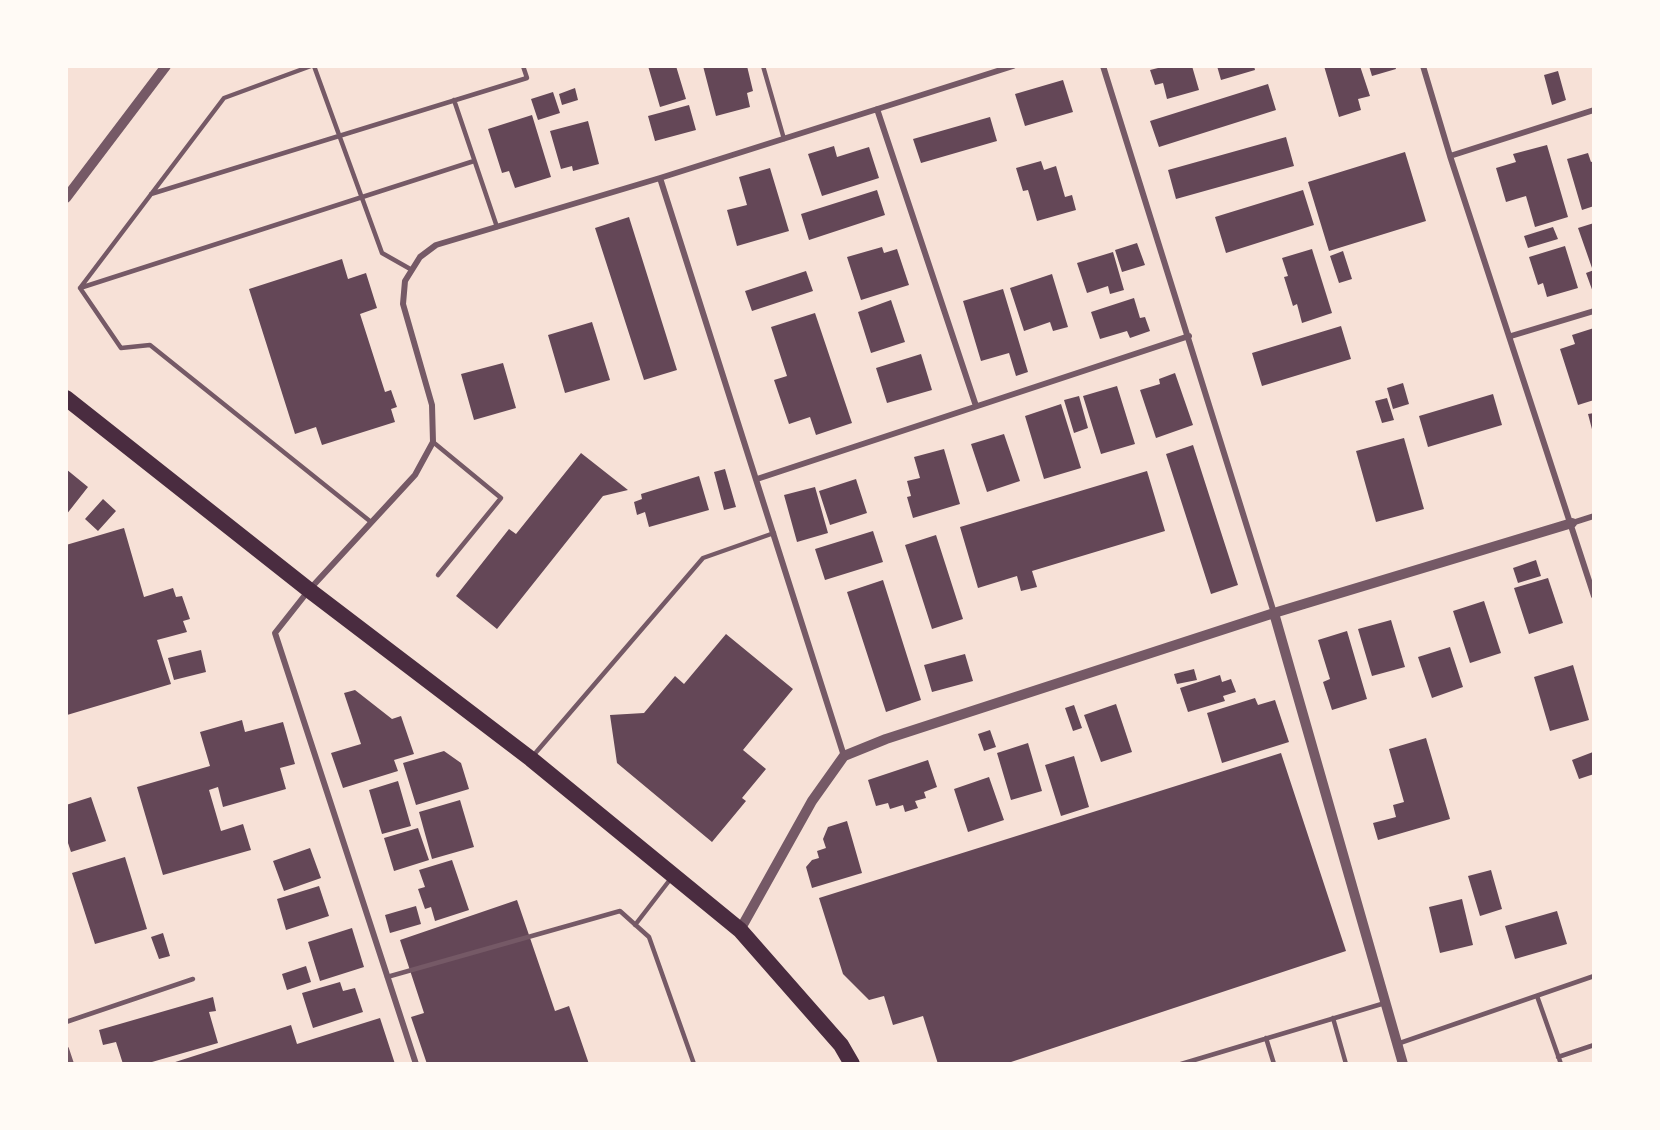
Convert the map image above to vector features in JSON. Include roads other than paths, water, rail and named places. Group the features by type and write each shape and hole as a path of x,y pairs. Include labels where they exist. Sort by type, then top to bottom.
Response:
{"highway":[{"path":"66,398 309,590 531,759 740,930 841,1045 852,1064"}],"street":[{"path":"66,198 166,66"},
{"path":"416,1064 275,633 309,590 414,475 433,442 432,405 403,304 405,281 420,256 436,245 660,178 1013,66"},
{"path":"1103,66 1274,613 1403,1064"},
{"path":"1423,66 1450,156 1511,336 1594,596"},
{"path":"877,109 976,406"},
{"path":"1450,156 1594,111"},
{"path":"660,178 844,756"},
{"path":"1511,336 1594,310"},
{"path":"757,479 1189,336"},
{"path":"740,930 812,801 844,756 886,739 1274,613 1594,516"},
{"path":"66,1049 71,1064"}],"lane":[{"path":"80,288 224,98 313,66 382,253 412,270"},
{"path":"151,194 526,78 523,66"},
{"path":"763,66 784,139"},
{"path":"454,100 497,227"},
{"path":"80,288 474,161"},
{"path":"80,288 121,348 150,345 371,522"},
{"path":"433,442 501,498 438,575"},
{"path":"531,759 703,558 774,533"},
{"path":"635,925 673,876"},
{"path":"387,977 620,911 649,937 694,1064"},
{"path":"1397,1044 1594,976"},
{"path":"66,1022 193,979"},
{"path":"1537,996 1561,1064"},
{"path":"1181,1064 1194,1062 1385,1003"},
{"path":"1333,1018 1346,1064"},
{"path":"1266,1038 1274,1064"},
{"path":"1558,1057 1594,1045"}]}
